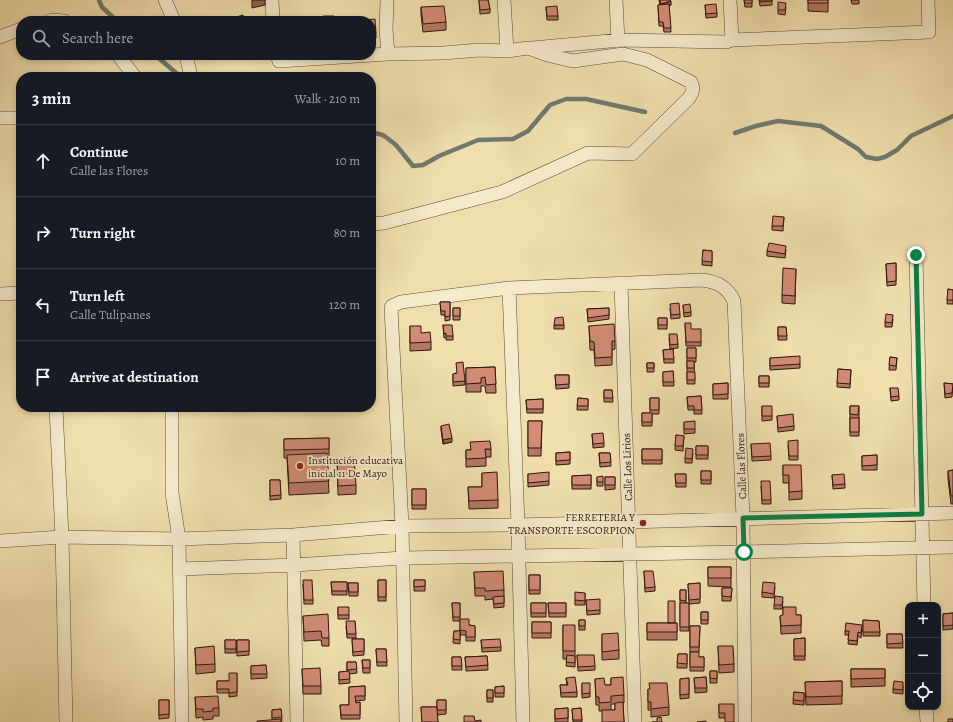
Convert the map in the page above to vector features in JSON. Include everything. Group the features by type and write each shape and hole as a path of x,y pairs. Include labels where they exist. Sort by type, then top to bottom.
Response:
{"street":[{"path":"166,0 172,16"},
{"path":"272,0 273,16"},
{"path":"386,0 388,54"},
{"path":"504,0 507,51"},
{"path":"616,0 618,40"},
{"path":"730,0 732,40"},
{"path":"376,55 444,53 479,50 507,51 618,40 726,42 732,40 929,32 928,0"},
{"path":"0,37 16,31"},
{"path":"376,223 502,192 588,153 632,154 689,98 693,92 691,82 641,58 623,54 573,61 528,48"},
{"path":"122,60 131,72"},
{"path":"187,60 190,72"},
{"path":"279,60 295,60"},
{"path":"0,118 16,118"},
{"path":"916,255 924,602"},
{"name":"Calle las Flores","path":"621,283 702,280 714,282 723,286 731,294 734,301 744,552 745,722"},
{"path":"406,722 402,526 391,308 392,306 401,302 509,288 621,283"},
{"name":"Calle Los Lirios","path":"621,283 635,722"},
{"path":"509,288 518,525 523,722"},
{"path":"0,294 16,293"},
{"path":"56,412 62,537 66,722"},
{"path":"172,412 172,493 179,539 180,569 182,722"},
{"path":"0,540 62,537 179,539 293,535 402,526 518,525 953,513"},
{"path":"293,535 297,722"},
{"path":"180,569 294,565 403,558 953,547"},
{"path":"926,710 927,722"}],"building":[{"path":"479,0 488,0 490,9 480,10"},
{"path":"660,0 670,0 671,1 661,4"},
{"path":"744,0 752,0 752,3 745,3"},
{"path":"760,0 772,0 772,1 760,2"},
{"path":"808,0 828,0 828,3 808,3"},
{"path":"778,2 786,3 785,10 778,10"},
{"path":"669,4 671,28 664,28 663,22 659,22 658,5"},
{"path":"716,4 717,13 706,14 705,5"},
{"path":"444,6 446,22 423,24 421,7"},
{"path":"557,6 558,16 547,16 546,7"},
{"path":"773,216 784,217 783,226 772,226"},
{"path":"769,243 786,246 785,254 767,251"},
{"path":"703,250 712,251 712,262 702,261"},
{"path":"896,263 896,281 887,282 886,264"},
{"path":"783,268 796,269 795,296 782,295"},
{"path":"948,289 953,290 953,300 947,300"},
{"path":"440,302 450,302 450,316 445,317 445,311 441,311"},
{"path":"679,303 680,314 671,315 670,304"},
{"path":"690,304 691,312 684,313 683,305"},
{"path":"453,308 460,308 460,316 453,316"},
{"path":"609,308 609,315 588,318 587,309"},
{"path":"886,314 893,315 892,323 885,322"},
{"path":"563,317 564,325 554,325 555,318"},
{"path":"658,318 667,318 667,325 658,325"},
{"path":"685,323 691,323 691,329 701,329 701,342 686,342"},
{"path":"614,324 615,341 612,341 612,357 595,358 594,342 590,341 589,326"},
{"path":"443,325 452,325 453,336 446,336 446,333 444,334"},
{"path":"410,326 421,326 421,333 430,332 431,342 410,343"},
{"path":"778,327 786,327 787,336 778,336"},
{"path":"669,334 677,334 678,344 670,345"},
{"path":"687,348 696,348 696,358 687,358"},
{"path":"673,349 674,359 664,359 663,350"},
{"path":"800,356 800,364 770,366 770,358"},
{"path":"890,357 897,358 896,366 889,365"},
{"path":"687,361 694,361 694,368 687,368"},
{"path":"463,362 465,381 453,382 453,374 457,373 456,363"},
{"path":"647,363 654,363 654,368 647,368"},
{"path":"495,367 496,384 486,385 485,377 481,378 481,383 466,384 466,368"},
{"path":"838,369 851,370 850,384 837,383"},
{"path":"673,371 674,382 663,382 663,372"},
{"path":"687,372 695,372 695,380 687,380"},
{"path":"555,375 569,375 569,384 556,385"},
{"path":"759,376 769,376 769,383 759,383"},
{"path":"728,383 728,394 713,395 713,384"},
{"path":"944,383 953,384 952,393 945,394"},
{"path":"890,388 898,388 899,396 891,397"},
{"path":"604,390 612,390 613,398 604,398"},
{"path":"701,396 702,410 694,410 694,406 688,406 687,397"},
{"path":"578,398 588,399 588,406 577,406"},
{"path":"650,398 659,398 659,410 650,410"},
{"path":"543,399 543,409 527,409 526,400"},
{"path":"762,406 772,406 772,416 762,416"},
{"path":"850,406 859,406 858,415 850,414"},
{"path":"642,413 652,413 652,422 642,422"},
{"path":"793,414 794,426 778,428 777,416"},
{"path":"850,418 859,418 859,432 850,432"},
{"path":"528,421 542,421 541,448 528,448"},
{"path":"695,421 695,429 684,429 684,422"},
{"path":"449,424 452,438 443,440 441,426"},
{"path":"603,433 604,443 593,444 592,434"},
{"path":"676,435 684,436 683,446 675,446"},
{"path":"329,438 329,449 284,450 284,439"},
{"path":"798,440 798,456 789,456 788,441"},
{"path":"490,441 491,449 485,449 486,458 466,459 466,450 471,450 470,442"},
{"path":"770,443 771,456 752,457 751,444"},
{"path":"696,446 708,446 708,455 696,455"},
{"path":"686,448 693,449 692,459 685,458"},
{"path":"642,449 662,449 662,460 642,460"},
{"path":"570,452 570,460 556,461 556,453"},
{"path":"327,453 329,481 289,483 287,455"},
{"path":"599,453 610,453 611,462 600,463"},
{"path":"877,455 877,465 862,466 862,456"},
{"path":"354,458 356,485 338,486 337,459"},
{"path":"783,465 801,465 802,491 789,492 789,475 783,475"},
{"path":"953,470 953,496 951,496 948,471"},
{"path":"701,471 711,471 711,480 701,480"},
{"path":"497,472 498,500 469,501 468,487 482,487 482,473"},
{"path":"549,472 549,481 528,483 528,474"},
{"path":"675,474 686,474 686,483 676,483"},
{"path":"844,474 845,484 833,485 832,475"},
{"path":"591,475 591,485 572,485 572,476"},
{"path":"603,476 603,482 597,482 597,477"},
{"path":"605,477 615,477 615,485 605,485"},
{"path":"270,480 280,480 281,495 270,496"},
{"path":"761,481 770,481 771,500 762,500"},
{"path":"412,489 426,489 426,505 412,505"},
{"path":"708,567 731,567 731,578 708,578"},
{"path":"503,571 504,590 485,591 485,588 475,588 474,572"},
{"path":"644,571 653,571 655,587 645,588"},
{"path":"529,575 540,575 540,590 529,590"},
{"path":"303,580 312,580 313,600 304,600"},
{"path":"378,580 386,580 386,597 378,597"},
{"path":"414,580 425,580 425,586 414,587"},
{"path":"331,582 347,582 347,591 332,591"},
{"path":"763,582 775,583 774,594 762,592"},
{"path":"348,583 358,583 358,592 349,592"},
{"path":"700,583 700,599 689,600 688,584"},
{"path":"722,588 732,588 731,597 722,596"},
{"path":"680,590 686,590 686,601 680,600"},
{"path":"575,592 585,593 585,601 575,600"},
{"path":"504,596 504,603 494,604 493,597"},
{"path":"775,596 783,597 782,605 774,605"},
{"path":"600,599 600,610 587,611 586,600"},
{"path":"668,601 675,601 675,623 668,623"},
{"path":"452,603 460,603 460,617 453,617"},
{"path":"531,603 546,603 546,613 531,613"},
{"path":"548,603 566,603 566,613 549,613"},
{"path":"680,603 689,603 689,627 680,627"},
{"path":"338,607 349,607 349,615 338,615"},
{"path":"783,607 796,607 796,615 801,615 801,625 781,626 780,616 783,615"},
{"path":"701,612 708,612 708,620 701,620"},
{"path":"953,613 953,625 943,626 943,614"},
{"path":"328,614 329,638 322,638 321,631 304,632 303,616"},
{"path":"460,619 469,619 469,625 475,626 475,637 466,637 466,631 460,630"},
{"path":"579,620 585,620 585,626 579,626"},
{"path":"863,620 879,621 880,632 863,632"},
{"path":"346,621 355,621 356,634 347,634"},
{"path":"532,622 551,622 551,633 532,633"},
{"path":"647,623 677,623 677,632 647,632"},
{"path":"846,623 862,625 861,633 858,632 857,641 848,640 849,631 845,631"},
{"path":"563,625 575,625 575,651 563,651"},
{"path":"690,626 700,626 699,647 690,647"},
{"path":"454,631 460,631 460,640 453,639"},
{"path":"618,633 619,650 602,652 602,634"},
{"path":"887,634 902,634 903,643 887,644"},
{"path":"805,638 805,656 794,656 794,639"},
{"path":"352,639 364,639 364,651 353,652"},
{"path":"500,639 501,647 482,648 481,640"},
{"path":"225,640 236,640 236,649 225,649"},
{"path":"237,640 249,640 249,651 237,652"},
{"path":"214,646 215,664 196,665 195,648"},
{"path":"718,646 733,646 734,664 719,665"},
{"path":"376,649 386,649 387,662 377,662"},
{"path":"690,652 699,652 699,657 704,657 704,667 690,667"},
{"path":"678,654 687,654 687,664 677,663"},
{"path":"567,655 575,656 575,663 566,662"},
{"path":"577,655 594,655 595,666 578,667"},
{"path":"487,656 488,665 466,667 465,657"},
{"path":"452,657 461,657 462,666 452,666"},
{"path":"362,660 370,660 370,668 363,668"},
{"path":"347,662 356,662 357,669 347,670"},
{"path":"266,665 267,674 251,674 251,666"},
{"path":"320,668 321,686 303,686 302,669"},
{"path":"851,669 885,669 885,678 851,679"},
{"path":"349,671 350,679 339,680 339,672"},
{"path":"710,671 717,671 717,679 710,678"},
{"path":"229,673 237,673 237,692 229,693 229,689 217,689 217,681 229,681"},
{"path":"575,677 577,692 561,693 560,685 568,685 566,678"},
{"path":"623,677 624,695 611,696 611,702 599,703 599,697 596,697 595,679 604,678 605,685 611,685 611,678"},
{"path":"706,677 707,688 695,688 694,678"},
{"path":"689,678 689,694 680,695 680,679"},
{"path":"842,681 842,696 806,697 805,682"},
{"path":"894,681 903,682 903,690 893,689"},
{"path":"582,683 590,683 590,693 582,694"},
{"path":"649,683 667,683 669,707 651,709 651,702 648,702 648,689 650,689"},
{"path":"365,686 365,696 355,696 356,703 360,702 360,715 341,715 340,705 349,705 349,687"},
{"path":"504,686 504,693 495,693 495,687"},
{"path":"487,690 493,690 493,698 487,698"},
{"path":"794,692 804,693 804,701 793,700"},
{"path":"218,696 219,708 213,708 213,711 203,712 203,709 196,709 195,697"},
{"path":"159,700 169,700 169,714 159,715"},
{"path":"437,700 446,700 446,710 437,710"},
{"path":"623,702 624,722 602,722 602,710 615,710 615,703"},
{"path":"719,704 734,704 734,722 725,722 725,713 719,713"},
{"path":"421,707 437,707 438,722 422,722"},
{"path":"568,708 568,718 555,719 555,709"},
{"path":"581,708 582,720 573,720 572,709"},
{"path":"281,709 282,717 272,718 272,710"},
{"path":"464,716 474,716 475,721 481,720 481,722 464,722"},
{"path":"661,717 662,722 657,722 657,718"},
{"path":"281,719 281,722 257,722 257,721"},
{"path":"948,719 953,719 953,722 948,722"}],"waterway":[{"path":"99,0 102,7 112,16"},
{"path":"161,60 175,72"},
{"path":"376,133 383,135 396,145 413,166 423,165 439,156 478,140 513,139 528,131 550,105 566,99 586,99 645,112"},
{"path":"735,133 778,121 821,126 858,149 866,157 877,159 885,157 897,150 911,136 953,116"}],"place":[{"name":"Institución educativa inicial 11 De Mayo","path":"300,466"},
{"name":"FERRETERIA Y TRANSPORTE ESCORPION","path":"643,523"}],"route":[{"path":"744,552 743,518 922,514 916,255"}]}
